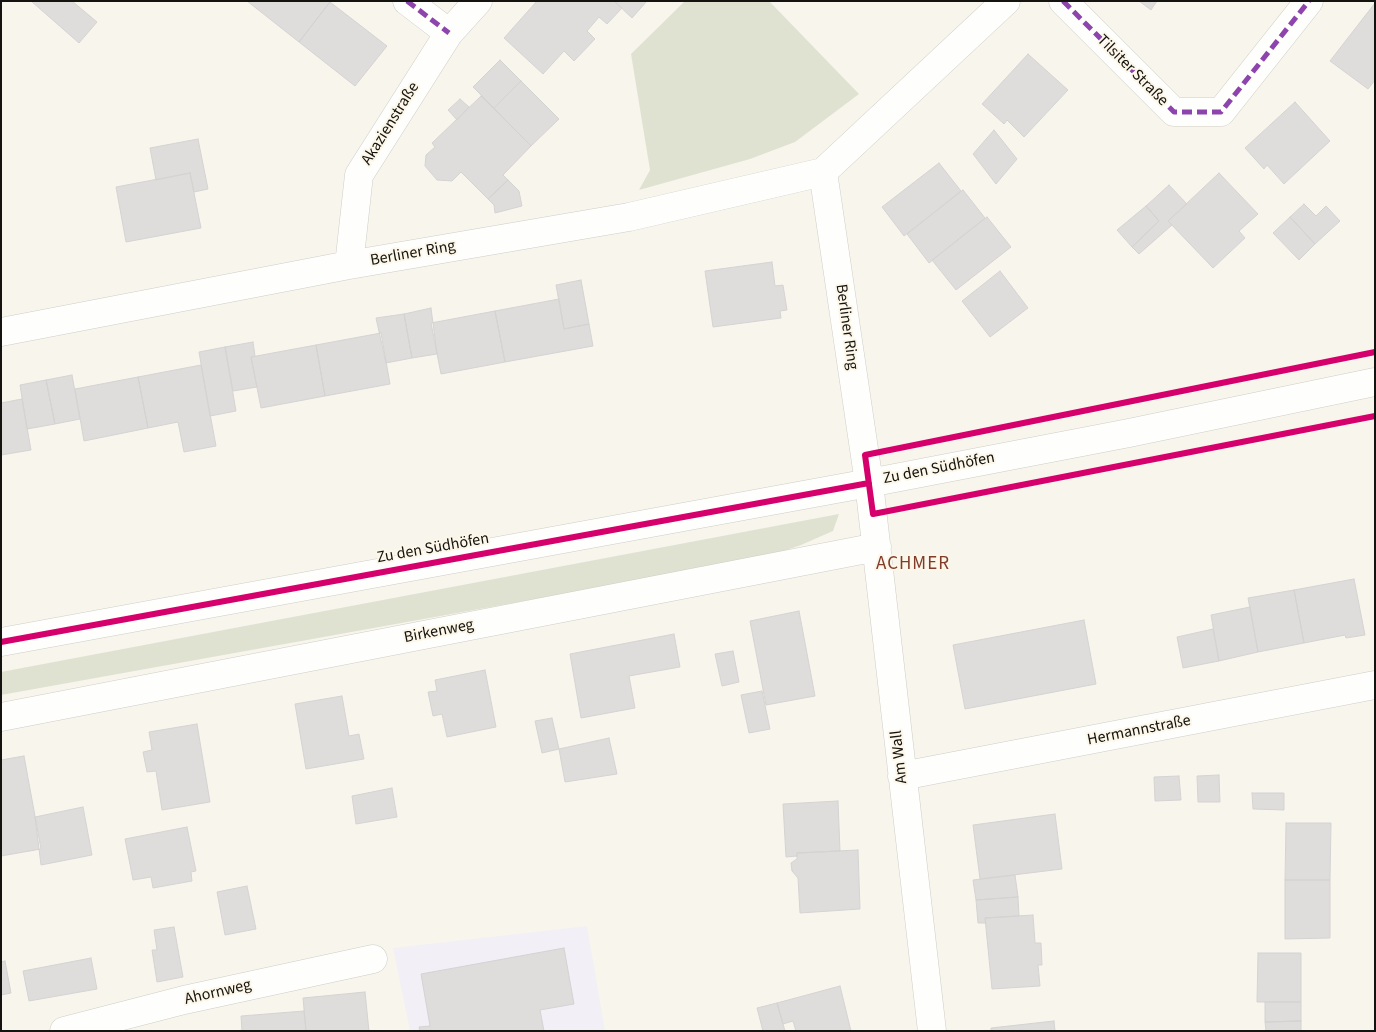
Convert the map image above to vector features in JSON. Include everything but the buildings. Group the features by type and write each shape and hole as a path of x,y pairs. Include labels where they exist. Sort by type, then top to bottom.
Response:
{"street":[{"path":"407,1 449,32"},
{"name":"Akazienstraße","path":"349,265 359,175 449,32 478,1"},
{"path":"823,172 1006,1"},
{"name":"Tilsiter Straße","path":"1063,1 1174,112 1221,112 1309,1"},
{"name":"Berliner Ring","path":"1,332 349,265 628,217 823,172 869,483"},
{"name":"Zu den Südhöfen","path":"1,642 869,483 1138,431 1375,382"},
{"name":"Am Wall","path":"869,483 932,1031"},
{"name":"Birkenweg","path":"1,717 877,547"},
{"name":"Hermannstraße","path":"902,776 1375,685"},
{"name":"Ahornweg","path":"64,1031 184,1000 373,959"}],"shaded area":[{"path":"587,926 605,1031 410,1031 393,948"}],"green space":[{"path":"685,1 769,1 859,94 795,142 750,159 639,190 650,170 631,54"},
{"path":"839,514 833,531 801,545 763,558 1,695 1,672"}],"marked path":[{"path":"407,1 449,33"},
{"path":"1063,1 1174,112 1221,112 1309,1"}],"cycle path":[{"path":"1375,352 865,455 873,514 1375,416"},
{"path":"1,642 869,483"}],"district":[{"name":"ACHMER","path":"913,565"}]}
